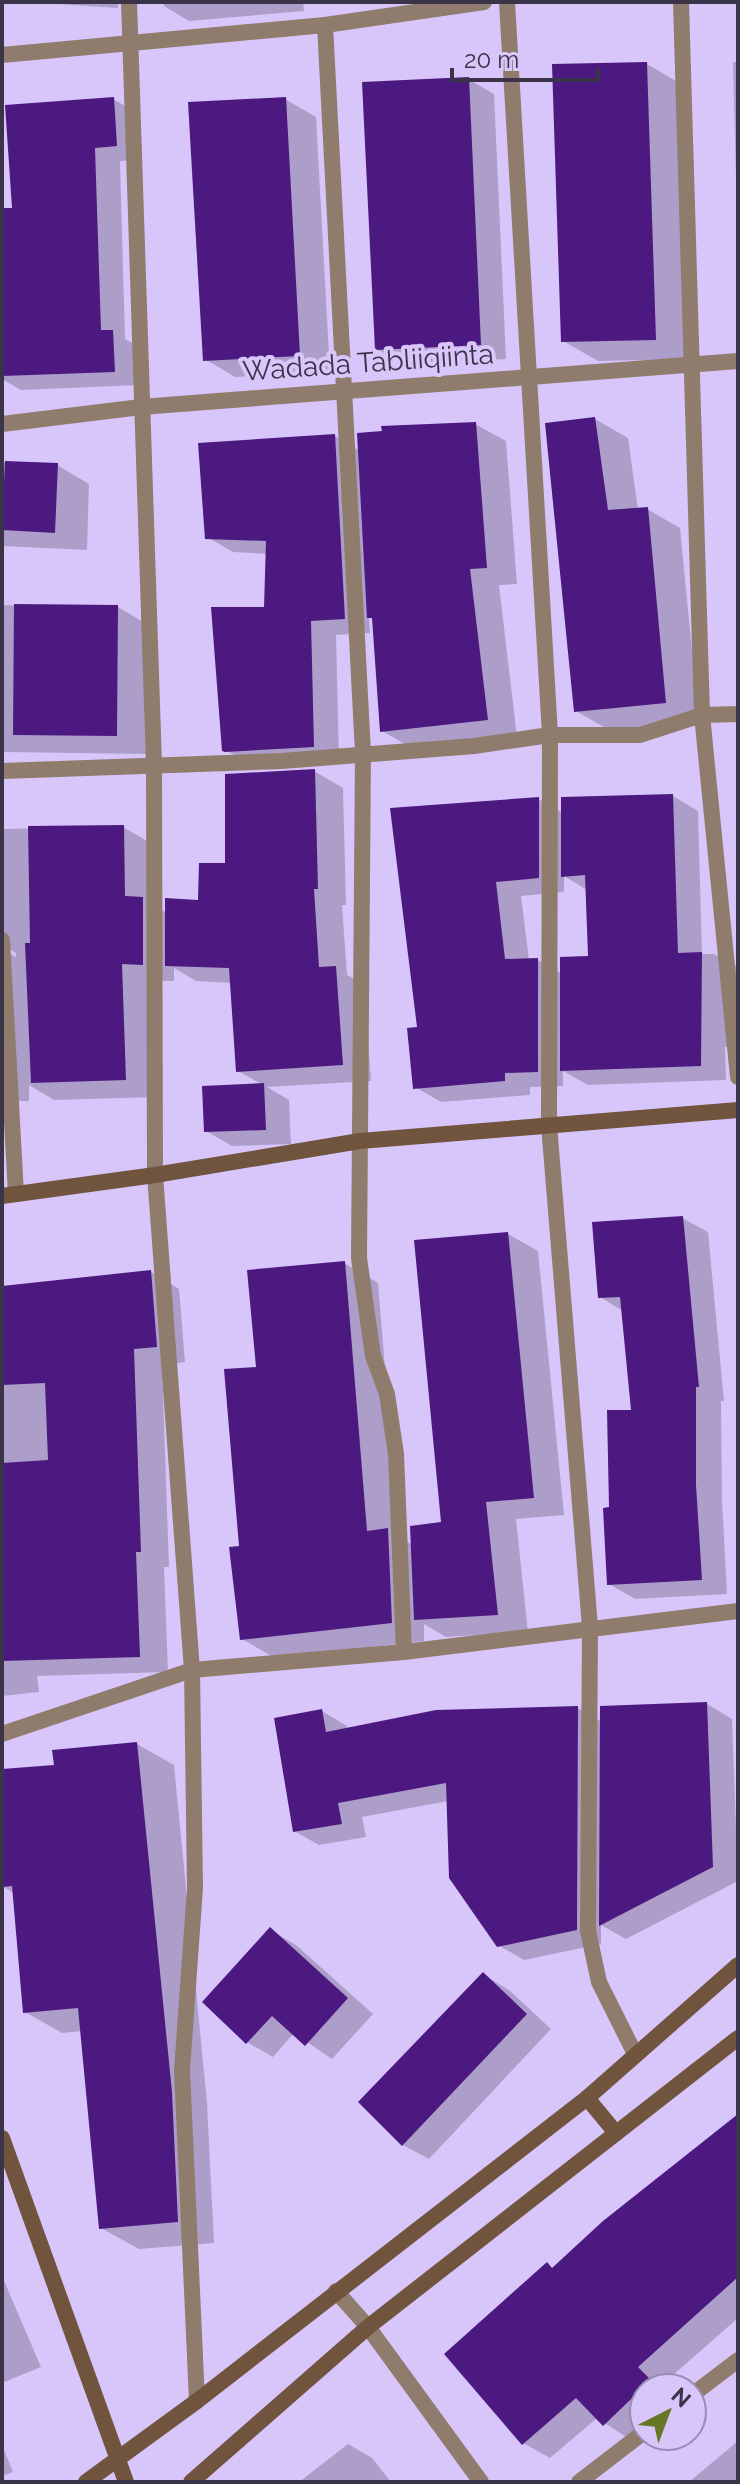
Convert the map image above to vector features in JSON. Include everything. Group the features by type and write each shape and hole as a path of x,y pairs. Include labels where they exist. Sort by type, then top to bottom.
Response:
{"street":[{"path":"129,2 154,765 155,1175 192,1670 195,1888 182,2070 197,2401"},
{"path":"2,55 325,25 484,2"},
{"path":"507,2 550,735 549,1125 590,1627 588,1931 599,1982 635,2054"},
{"path":"681,2 702,715 738,1077"},
{"path":"325,25 363,753 359,1258 373,1356 387,1394 396,1454 404,1652"},
{"name":"Wadada Tabliiqiinta","path":"2,424 141,407 690,362 738,361"},
{"path":"2,771 282,761 474,746 550,735 640,735 702,715 738,714"},
{"path":"2,940 9,1195 155,1175 360,1141 738,1110"},
{"path":"2,1734 192,1670 404,1652 738,1611"},
{"path":"86,2482 116,2457 197,2401 587,2098 738,1965"},
{"path":"191,2482 368,2327 738,2038"},
{"path":"587,2098 616,2133"},
{"path":"2,2138 126,2482"},
{"path":"336,2291 368,2327 481,2482"},
{"path":"708,2383 738,2360"},
{"path":"579,2482 628,2444"}],"building":[{"path":"647,62 656,340 561,342 552,64"},
{"path":"469,77 481,345 375,350 362,82"},
{"path":"114,97 117,146 95,148 101,330 113,330 115,372 2,376 2,208 12,208 5,105"},
{"path":"286,97 300,356 203,361 188,102"},
{"path":"595,417 608,510 648,507 666,703 574,712 545,423"},
{"path":"476,422 487,568 470,569 488,720 380,732 372,618 367,618 357,433 382,431 381,426"},
{"path":"335,434 345,619 311,621 314,747 222,751 211,607 264,607 266,541 205,539 198,443"},
{"path":"5,461 58,463 55,533 2,530"},
{"path":"14,604 118,605 117,736 13,735"},
{"path":"315,769 318,889 314,889 319,967 336,966 343,1065 236,1072 229,968 165,966 165,898 198,900 199,863 225,863 225,774"},
{"path":"673,794 678,953 702,952 701,1066 560,1071 560,957 588,956 585,875 561,877 561,797"},
{"path":"539,797 539,878 496,882 505,959 538,958 538,1072 505,1073 505,1081 413,1089 407,1028 417,1027 390,808"},
{"path":"124,825 125,896 143,897 143,965 122,964 126,1080 31,1083 25,943 30,943 28,826"},
{"path":"264,1083 266,1130 204,1132 202,1086"},
{"path":"683,1216 699,1387 696,1387 696,1485 702,1580 607,1585 603,1508 609,1507 607,1410 631,1410 620,1297 598,1298 592,1222"},
{"path":"508,1232 534,1498 486,1502 498,1615 414,1620 410,1526 441,1522 414,1240"},
{"path":"345,1261 367,1531 388,1528 392,1623 240,1640 229,1547 239,1546 224,1369 256,1367 247,1270"},
{"path":"151,1270 157,1347 134,1349 141,1552 136,1552 140,1657 2,1661 2,1463 48,1460 45,1383 2,1385 2,1286"},
{"path":"707,1702 713,1867 599,1926 600,1706"},
{"path":"578,1706 577,1930 497,1947 449,1878 446,1783 338,1803 342,1824 293,1832 274,1718 322,1709 326,1732 436,1710"},
{"path":"137,1742 172,2092 178,2222 99,2229 78,2008 23,2013 12,1886 2,1887 2,1769 54,1765 52,1750"},
{"path":"270,1927 348,1998 305,2046 272,2016 246,2044 202,2002"},
{"path":"483,1972 527,2014 402,2146 358,2102"},
{"path":"738,2114 738,2277 638,2367 643,2372 628,2372 628,2402 603,2426 576,2398 522,2445 444,2354 547,2262 552,2268 603,2221"}]}
